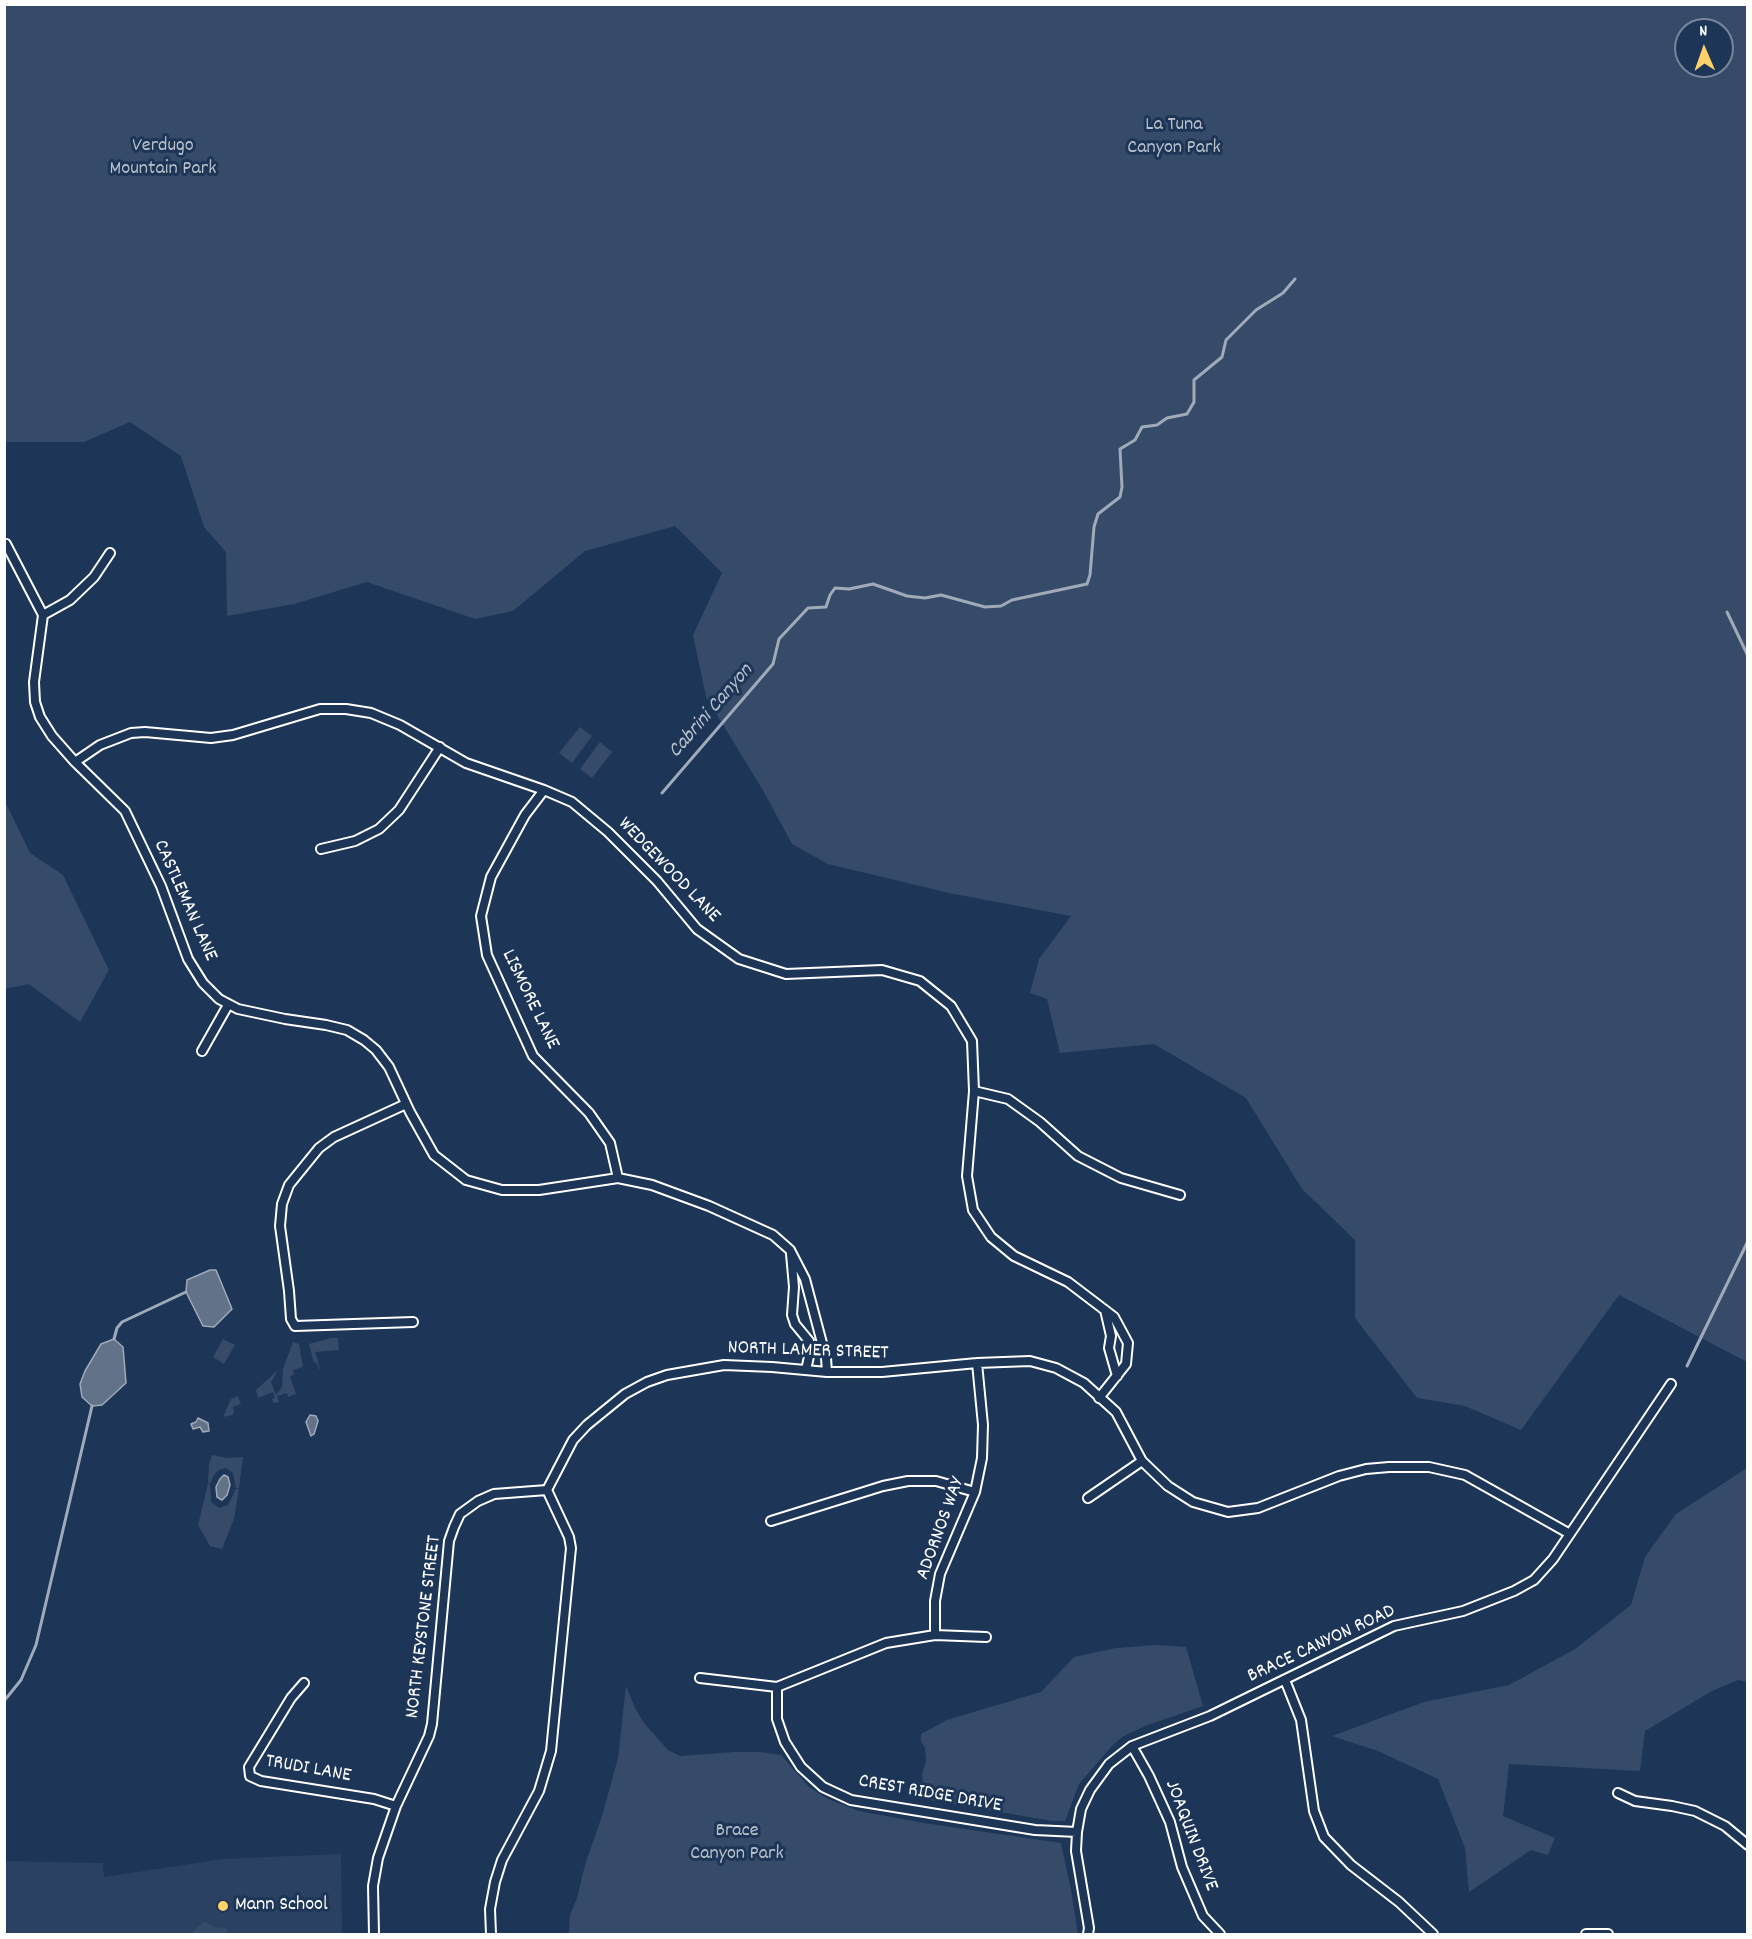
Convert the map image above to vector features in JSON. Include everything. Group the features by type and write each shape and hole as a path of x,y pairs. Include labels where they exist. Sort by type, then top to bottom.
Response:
{"street":[{"path":"6,544 43,615 70,600 94,577 110,553"},
{"name":"CASTLEMAN LANE","path":"43,615 34,682 35,702 40,717 52,736 75,762 125,811 161,886 188,959 203,983 228,1005 285,1019 346,1030 364,1040 389,1067 434,1155 465,1180 502,1190 539,1190 618,1178 652,1185 709,1206 773,1235 790,1250 805,1279 826,1358 827,1372"},
{"name":"WEDGEWOOD LANE","path":"75,762 100,745 130,733 145,732 211,738 233,735 320,709 346,709 371,713 440,747 466,763 572,801 608,832 657,880 697,929 739,959 786,974 882,970 920,981 951,1006 972,1041 974,1091 967,1176 974,1210 991,1237 1014,1256 1068,1282 1114,1317 1128,1343 1126,1364 1099,1398"},
{"path":"321,849 354,841 379,829 399,810 440,747"},
{"name":"LISMORE LANE","path":"544,790 525,815 491,878 481,916 487,955 533,1056 589,1113 610,1143 618,1178"},
{"path":"202,1051 228,1005"},
{"path":"974,1091 1008,1100 1040,1122 1078,1156 1121,1178 1180,1196"},
{"path":"406,1104 326,1143 309,1159 289,1185 282,1204 282,1245 292,1324 299,1327 413,1323"},
{"path":"790,1250 794,1287 792,1315 795,1324 809,1341 810,1352 806,1370"},
{"path":"1105,1310 1112,1336 1108,1348 1117,1376"},
{"name":"NORTH LAMER STREET","path":"547,1490 565,1452 580,1432 625,1394 647,1382 667,1375 724,1365 827,1372 882,1372 977,1363 1030,1361 1056,1368 1084,1383 1116,1412 1142,1461 1168,1486 1193,1502 1228,1512 1258,1508 1339,1476 1366,1469 1429,1467 1466,1475 1570,1534"},
{"name":"ADORNOS WAY","path":"935,1635 935,1601 940,1574 975,1492 982,1458 983,1425 977,1363"},
{"name":"BRACE CANYON ROAD","path":"1088,1935 1089,1928 1076,1851 1077,1832 1082,1809 1090,1791 1109,1764 1132,1746 1210,1716 1394,1626 1463,1611 1514,1591 1534,1580 1553,1559 1671,1384"},
{"path":"1088,1498 1142,1461"},
{"path":"771,1521 883,1486 908,1481 936,1481 975,1492"},
{"path":"491,1935 490,1909 502,1860 539,1791 551,1751 571,1548 569,1537 547,1490"},
{"name":"NORTH KEYSTONE STREET","path":"374,1935 373,1886 376,1868 396,1806 429,1736 432,1724 449,1541 454,1527 460,1514 478,1501 494,1494 547,1490"},
{"path":"700,1678 777,1687 886,1643 935,1635 986,1637"},
{"path":"1286,1680 1301,1720 1314,1811 1324,1837 1351,1865 1398,1902 1433,1935"},
{"name":"TRUDI LANE","path":"304,1683 291,1698 249,1767 250,1776 261,1781 374,1798 396,1806"},
{"name":"CREST RIDGE DRIVE","path":"777,1687 777,1719 785,1742 801,1767 823,1787 851,1800 1035,1830 1077,1832"},
{"name":"JOAQUIN DRIVE","path":"1132,1746 1170,1822 1182,1867 1203,1916 1220,1935"},
{"path":"1618,1793 1635,1802 1695,1811 1725,1826 1748,1845"},
{"path":"1586,1935 1608,1935"}],"shaded area":[{"path":"210,1270 216,1270 232,1309 214,1327 203,1326 186,1292 187,1280"},
{"path":"114,1339 123,1347 126,1383 102,1405 92,1406 82,1397 80,1384 101,1344"},
{"path":"310,1415 316,1416 318,1421 314,1434 311,1436 306,1422"},
{"path":"198,1418 208,1423 209,1431 203,1432 200,1427 193,1429 191,1424"},
{"path":"224,1475 228,1477 230,1485 227,1495 222,1500 217,1497 216,1487"},
{"name":"Mann School","path":"341,1854 342,1934 5,1934 5,1861 103,1863 104,1877 223,1859"}],"green space":[{"path":"4,5 1747,5 1747,1362 1619,1295 1521,1430 1465,1406 1417,1398 1355,1318 1355,1240 1302,1189 1246,1098 1154,1044 1060,1053 1047,999 1030,993 1039,959 1071,916 949,893 828,864 792,844 764,792 706,697 693,635 722,573 675,526 585,551 513,611 475,619 367,582 294,604 227,616 226,552 204,527 181,456 130,422 84,442 5,442"},
{"path":"580,727 592,736 572,763 559,753"},
{"path":"600,742 612,752 592,778 580,769"},
{"path":"4,799 30,853 63,875 109,970 80,1022 29,984 5,989"},
{"path":"338,1338 339,1350 315,1352 319,1369 316,1362 314,1363 309,1344"},
{"path":"223,1339 235,1345 224,1364 213,1357"},
{"path":"293,1342 299,1344 303,1367 293,1370 294,1374 290,1377 296,1394 288,1397 287,1393 277,1396 279,1402 274,1403 273,1392 258,1398 256,1390 278,1370 271,1382 276,1395 282,1387 283,1369"},
{"path":"238,1396 241,1404 233,1407 232,1415 223,1417 231,1399"},
{"path":"212,1455 227,1458 243,1457 239,1488 236,1488 233,1473 226,1468 219,1470 210,1484 208,1483"},
{"path":"1747,1468 1747,1682 1738,1680 1712,1691 1645,1731 1640,1771 1509,1764 1503,1816 1555,1838 1548,1855 1531,1850 1469,1892 1465,1848 1438,1779 1378,1751 1332,1736 1424,1702 1509,1685 1575,1649 1631,1605 1645,1557 1676,1514"},
{"path":"208,1484 210,1485 211,1502 219,1508 228,1505 236,1489 239,1489 234,1519 222,1549 210,1546 198,1525"},
{"path":"1157,1645 1186,1647 1203,1706 1145,1726 1122,1737 1079,1784 1065,1821 1052,1821 924,1799 922,1774 926,1761 921,1734 947,1720 1041,1692 1074,1657 1116,1648"},
{"name":"Brace Canyon Park","path":"626,1686 644,1723 668,1750 680,1756 735,1752 781,1755 809,1787 828,1799 859,1811 1061,1843 1078,1934 569,1934 570,1915 618,1758"},
{"path":"203,1922 213,1927 226,1928 228,1934 191,1934"}],"waterway":[{"name":"Cabrini Canyon","path":"662,793 773,664 779,639 808,608 826,607 835,588 849,589 873,584 907,596 925,598 941,595 985,607 1001,606 1012,600 1087,584 1090,575 1094,527 1098,514 1120,497 1122,487 1120,449 1135,440 1142,427 1157,425 1167,418 1187,414 1194,402 1194,380 1222,357 1226,340 1256,310 1283,293 1295,279"},
{"path":"1727,612 1748,656"},
{"path":"1687,1366 1748,1241"},
{"path":"114,1339 117,1328 122,1322 186,1292"},
{"path":"4,1701 21,1680 36,1645 92,1406"}],"place":[{"name":"Mann School","path":"223,1906"}],"park label":[{"name":"La Tuna Canyon Park","path":"1174,138"},
{"name":"Verdugo Mountain Park","path":"163,158"}]}
